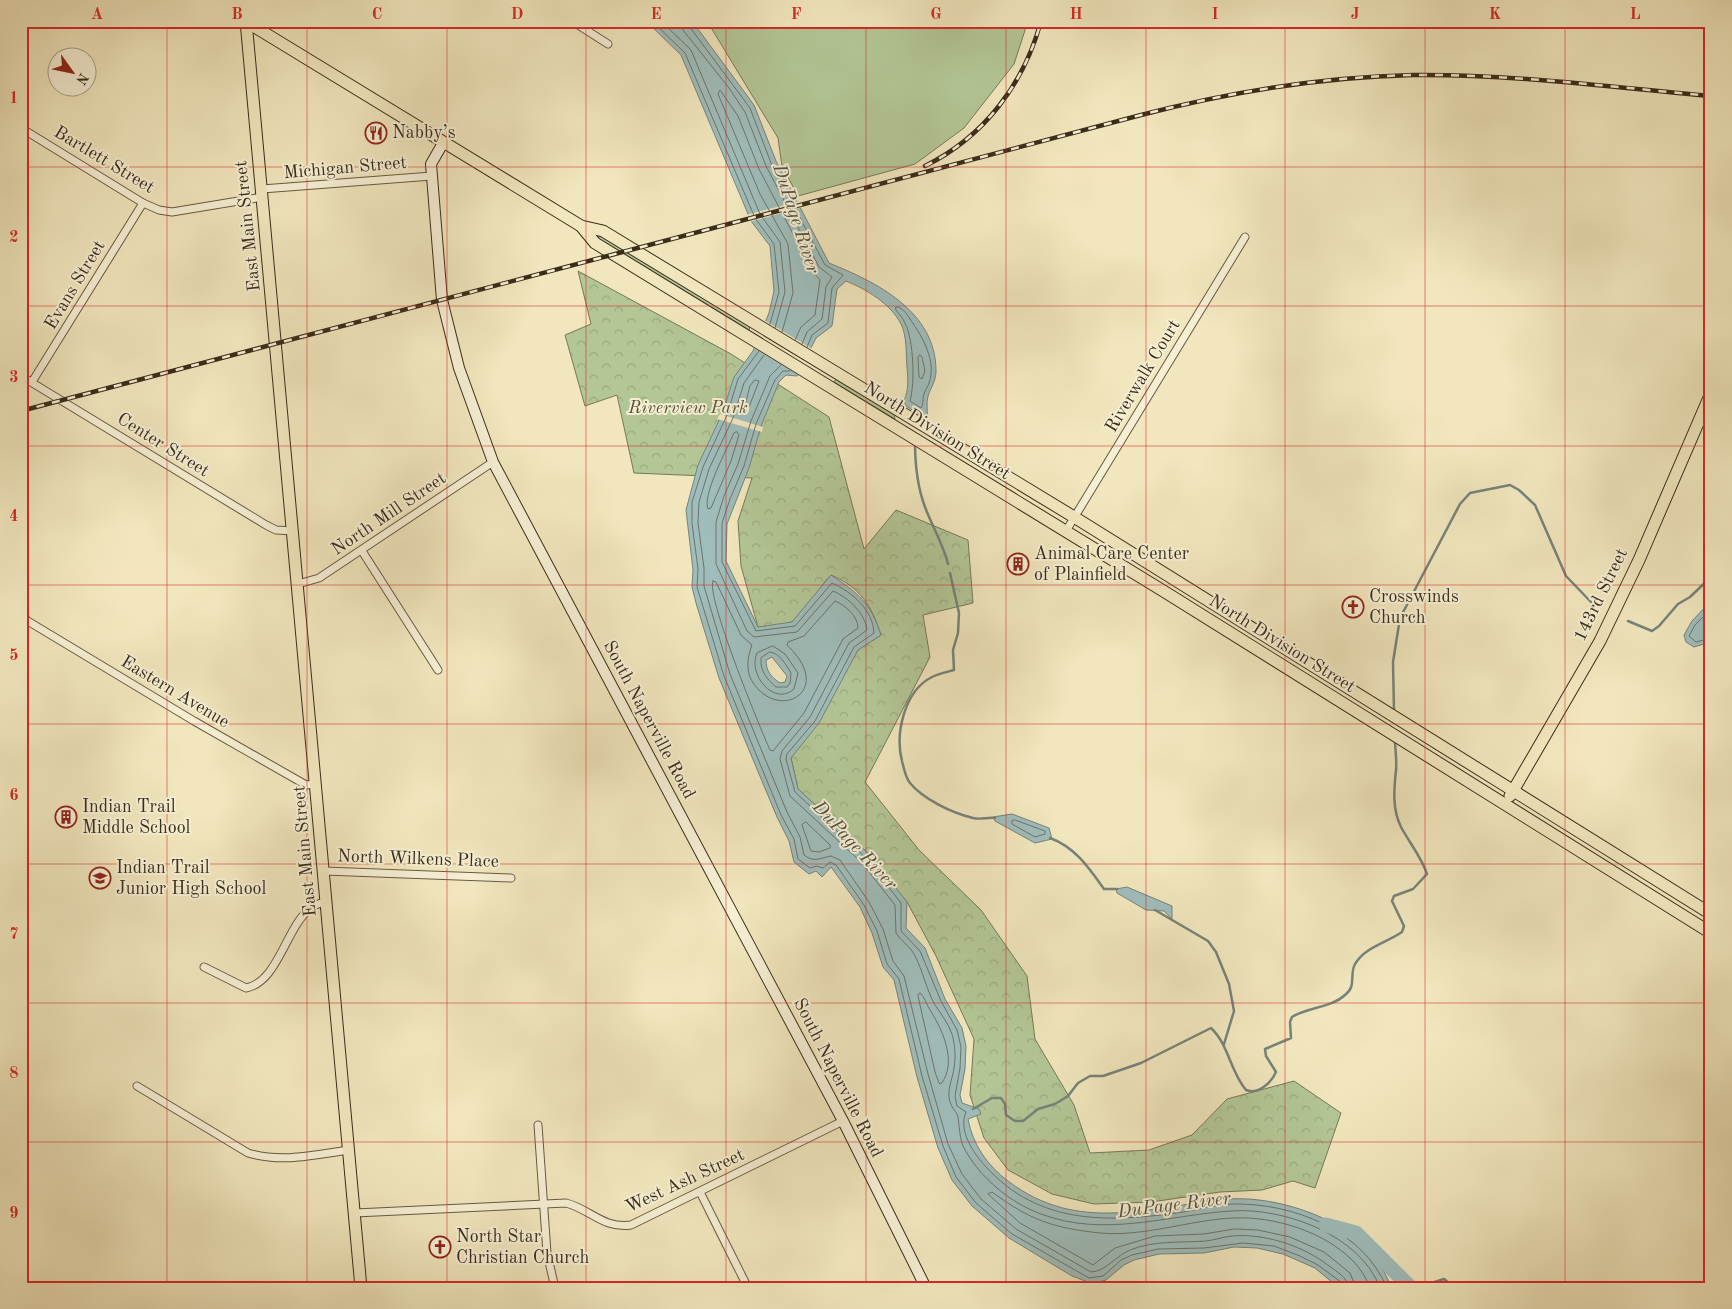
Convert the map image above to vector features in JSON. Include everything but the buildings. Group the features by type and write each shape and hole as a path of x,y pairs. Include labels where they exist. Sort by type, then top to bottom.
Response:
{"main road":[{"name":"North Division Street","path":"246,22 581,226 603,231 1074,517 1297,654 1711,914"},
{"name":"East Main Street","path":"246,22 283,410 361,1288"},
{"name":"South Naperville Road","path":"443,143 431,164 439,267 448,330 470,405 493,462 843,1121 926,1288"},
{"name":"North Division Street","path":"581,226 595,243 1066,530 1711,933"},
{"name":"143rd Street","path":"1505,804 1600,640 1620,600 1711,393"},
{"path":"1288,668 1297,654"}],"street":[{"path":"572,21 608,44"},
{"name":"Bartlett Street","path":"21,128 143,203 159,210 172,212 262,193"},
{"name":"Michigan Street","path":"262,193 432,176"},
{"name":"Evans Street","path":"32,382 143,203"},
{"name":"Riverwalk Court","path":"1066,530 1245,237"},
{"name":"Center Street","path":"21,376 266,525 276,530 293,531"},
{"name":"North Mill Street","path":"298,584 319,578 493,462"},
{"path":"362,551 438,670"},
{"path":"21,628 23,618"},
{"name":"Eastern Avenue","path":"23,618 221,737 306,785 316,784"},
{"name":"North Wilkens Place","path":"324,871 511,878"},
{"path":"204,967 242,987 246,988 259,984 303,917 312,907 327,901"},
{"path":"137,1086 248,1153 257,1156 282,1159 349,1150"},
{"name":"West Ash Street","path":"355,1213 543,1203 574,1205 601,1222 623,1227 656,1214 843,1121"},
{"path":"538,1125 547,1253 555,1288"},
{"path":"700,1192 748,1288"}],"green space":[{"path":"707,21 1028,21 1014,64 964,128 915,164 798,196 782,166 778,138"},
{"path":"600,235 750,327 749,330 598,238"},
{"name":"Riverview Park","path":"578,271 731,354 829,417 864,549 896,510 968,540 973,603 923,615 930,657 865,782 919,850 981,910 1027,976 1035,1039 1074,1105 1090,1153 1149,1150 1192,1135 1227,1099 1294,1081 1341,1113 1315,1188 1293,1181 1262,1190 1220,1192 1151,1202 1094,1204 1052,1194 1008,1170 984,1138 970,1095 974,1039 936,956 907,902 856,843 798,789 791,758 858,650 881,635 869,606 850,586 831,575 799,617 790,623 758,627 741,566 738,521 752,478 634,473 617,395 585,406 565,335 591,324"},
{"path":"836,379 894,414 895,419 834,382"}],"water":[{"path":"646,21 692,21 754,105 776,161 829,263 866,279 900,302 915,315 926,331 933,350 936,375 927,399 927,419 906,406 904,401 908,384 906,345 903,329 897,317 877,298 854,284 846,281 837,289 832,326 816,338 797,376 786,375 779,382 761,426 749,468 727,524 726,561 758,627 792,622 831,575 862,600 877,624 881,635 858,650 819,723 791,758 798,789 869,854 907,902 906,928 925,948 945,999 962,1028 966,1046 965,1069 960,1095 962,1103 979,1109 981,1114 968,1119 977,1146 987,1161 1008,1181 1035,1198 1061,1208 1088,1212 1116,1213 1143,1211 1200,1202 1247,1199 1266,1201 1303,1210 1338,1226 1366,1247 1374,1256 1392,1288 1339,1288 1315,1268 1283,1254 1257,1248 1234,1247 1204,1253 1159,1254 1134,1260 1124,1265 1106,1280 1093,1284 1072,1276 1009,1238 972,1206 952,1180 938,1148 917,1077 894,980 883,967 872,933 860,907 831,867 822,877 816,871 809,874 794,862 789,841 777,817 719,678 692,587 693,570 686,510 698,465 722,414 734,377 753,351 769,313 774,291 770,246 751,221 681,55","holes":["772,657 787,676 785,682 780,683 777,681 768,671 766,660"]},
{"path":"1708,604 1711,604 1711,642 1694,647 1686,642 1684,635 1692,621"},
{"path":"1012,814 1049,828 1052,839 1035,843 995,821 993,817"},
{"path":"1127,887 1172,906 1172,919 1164,911 1146,910 1117,893 1116,889"}],"pier":[{"path":"800,201 804,207 749,222 746,215"},
{"path":"764,320 814,350 800,376 752,347"},
{"path":"720,414 763,427 762,432 717,419"}],"waterway":[{"path":"915,442 916,467 920,491 948,564"},
{"path":"1394,711 1393,662 1400,618 1460,504 1470,493 1510,485 1519,490 1535,505 1566,576 1591,602"},
{"path":"950,573 959,613 958,633 953,650 954,670 934,676 922,684 908,703 901,726 900,750 902,761 910,783 930,800 965,816 976,819 995,818"},
{"path":"1628,621 1652,631 1659,626 1678,604 1690,597 1711,577"},
{"path":"973,1109 992,1098 1001,1098 1005,1104 1006,1115 1015,1121 1023,1121 1038,1109 1055,1104 1068,1096 1078,1083 1090,1076 1103,1076 1141,1063 1211,1028 1222,1042 1236,1075 1246,1090 1255,1091 1264,1087 1276,1072 1266,1056 1265,1049 1291,1038 1290,1022 1292,1017 1333,1003 1349,992 1352,984 1353,968 1359,958 1370,949 1402,932 1404,926 1392,901 1394,896 1413,889 1427,874 1419,856 1401,827 1396,813 1394,799 1395,739"},
{"path":"1050,838 1074,853 1087,866 1104,889 1117,889"},
{"path":"1155,910 1208,941 1216,952 1229,984 1234,1011 1224,1044"},
{"name":"DuPage River","path":"1326,1225 1356,1233 1411,1288"},
{"path":"1416,1288 1444,1279 1455,1288"}],"railway":[{"path":"925,166 966,140 999,106 1024,66 1034,44 1041,21"},
{"path":"21,411 1141,115 1208,99 1310,82 1413,75 1450,75 1562,82 1711,96"}],"place":[{"name":"Nabby’s","path":"376,133"},
{"name":"Animal Care Center of Plainfield","path":"1018,564"},
{"name":"Crosswinds Church","path":"1353,607"},
{"name":"Indian Trail Middle School","path":"66,817"},
{"name":"Indian Trail Junior High School","path":"100,878"},
{"name":"North Star Christian Church","path":"440,1247"}]}
